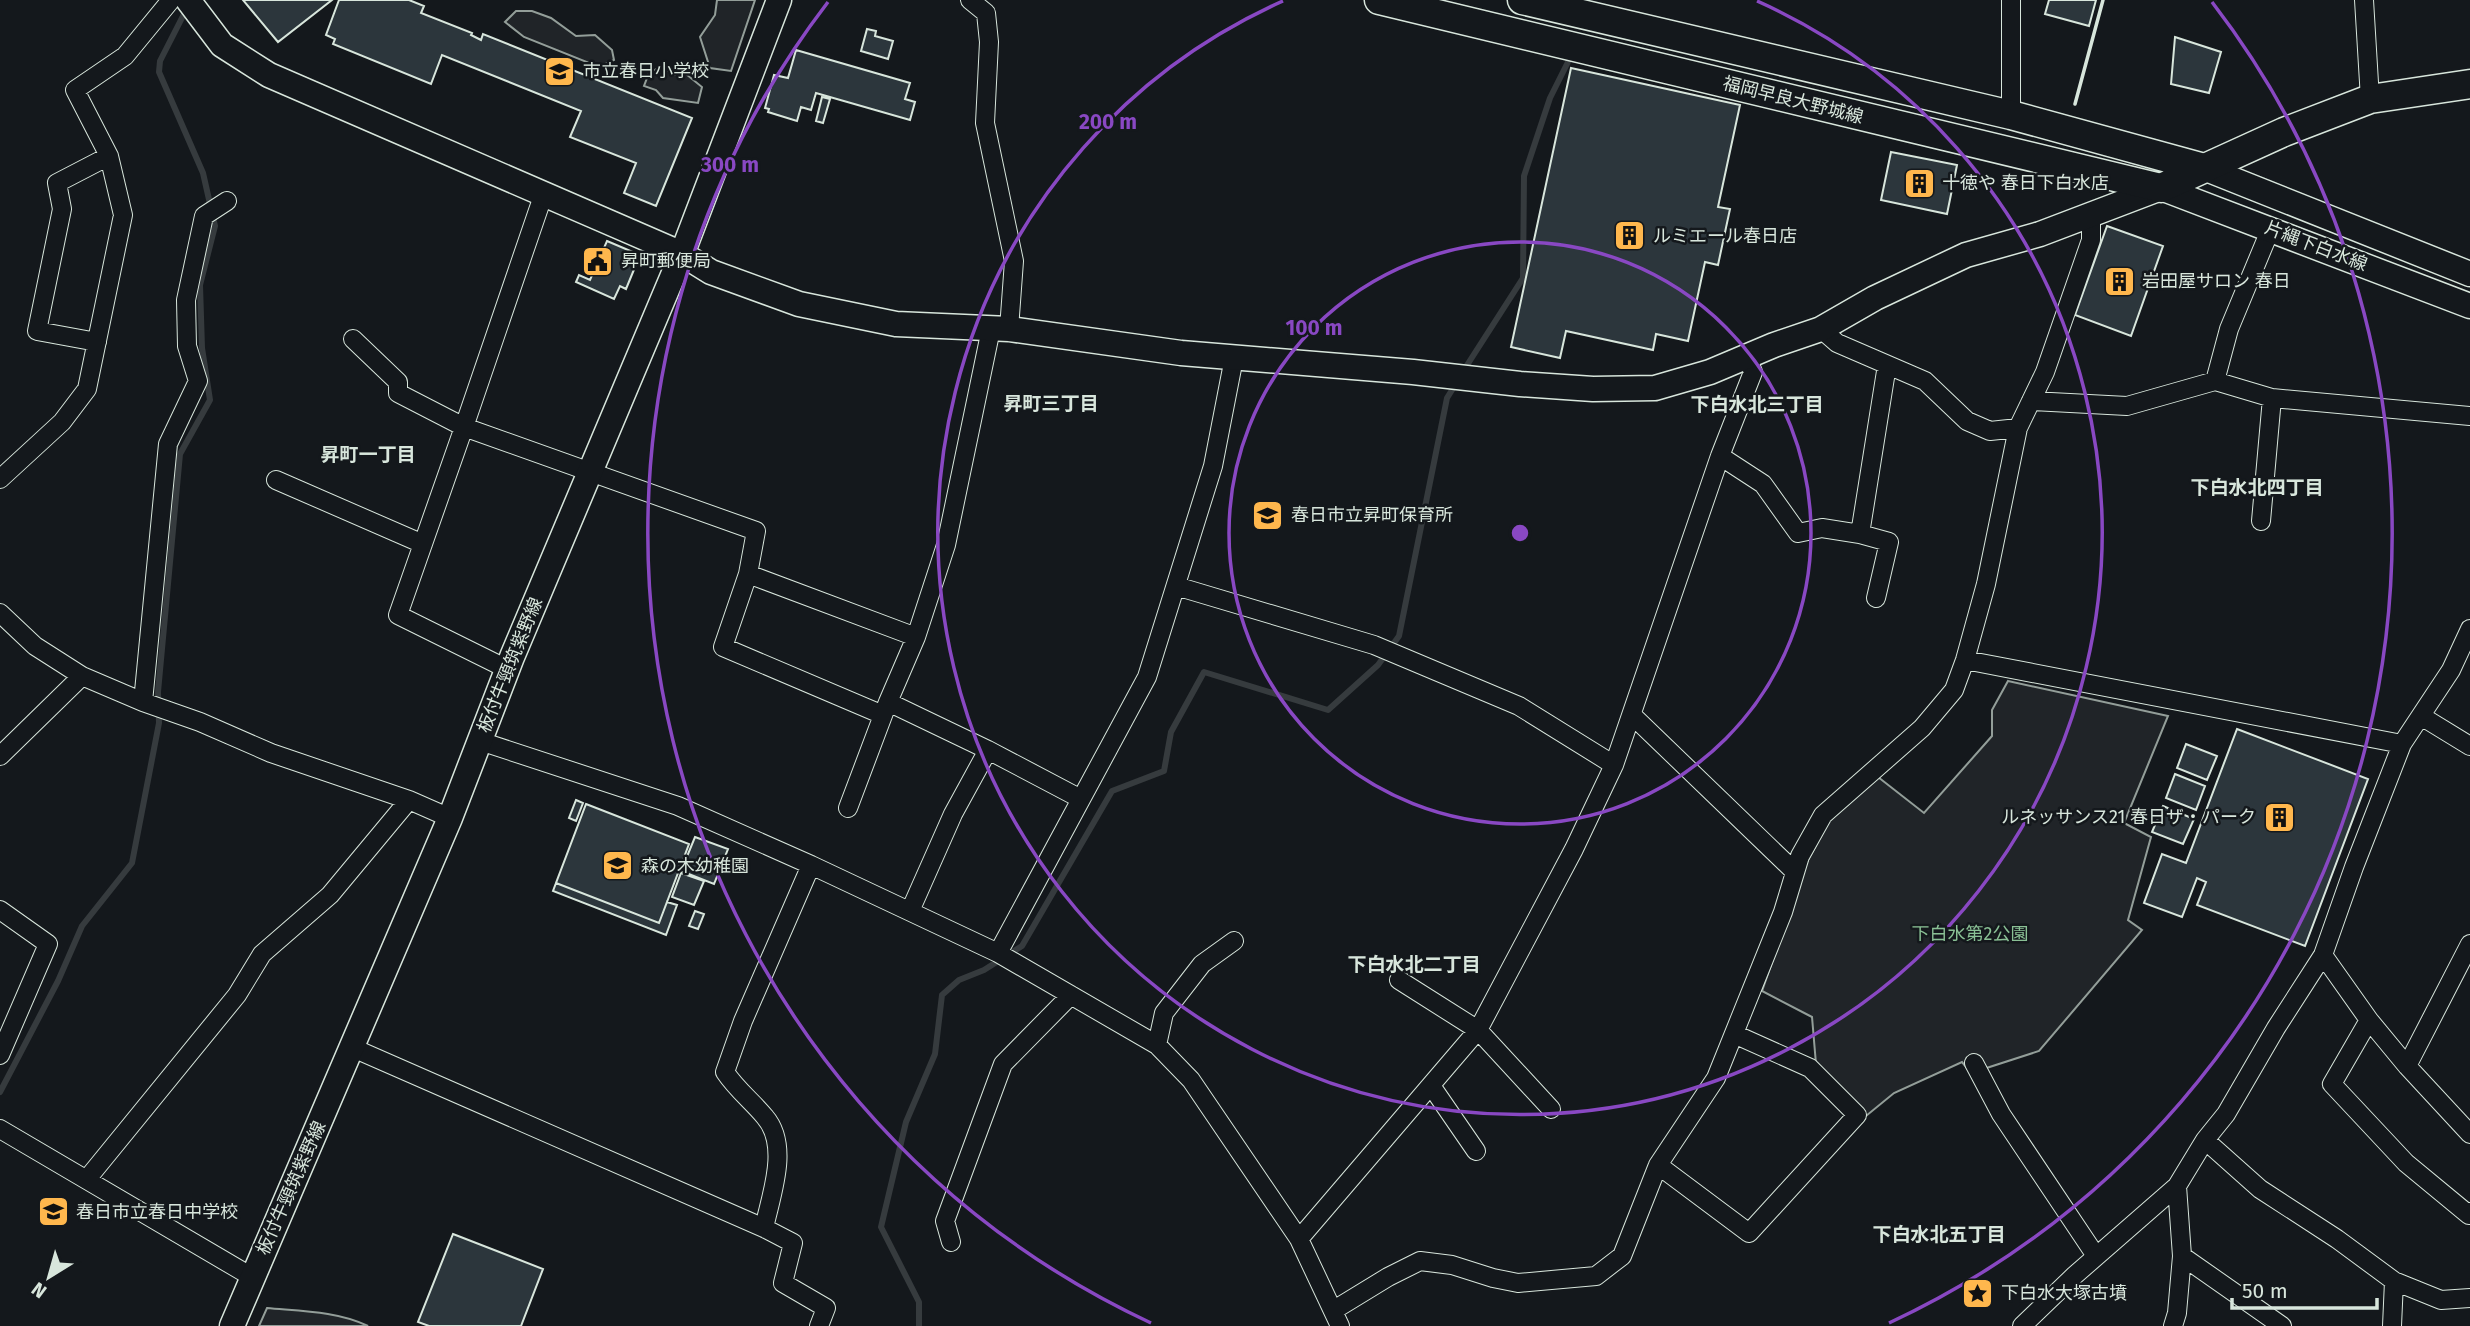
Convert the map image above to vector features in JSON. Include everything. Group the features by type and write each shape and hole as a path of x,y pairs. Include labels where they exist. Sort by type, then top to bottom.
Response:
{"main road":[{"name":"福岡早良大野城線","path":"1379,0 2161,188"},
{"name":"福岡早良大野城線","path":"1522,0 2011,115 2204,168"},
{"path":"2161,188 2284,132 2370,99 2470,84"}],"street":[{"path":"0,479 62,422 87,389 123,215 109,156 75,90 125,56 171,0"},
{"path":"188,0 222,46 269,75 682,254 711,272 799,304 896,324 1000,329 1234,358 1413,372 1520,384 1605,389 1655,388 1710,372 1821,329 1875,298 1966,254 2039,234 2161,188"},
{"name":"板付牛頸筑紫野線","path":"232,1326 450,818 507,669 682,254 779,0"},
{"path":"848,808 885,708 916,637 946,545 1000,329 1014,261 985,123 989,42 986,13 970,0"},
{"path":"2011,0 2011,115"},
{"path":"2364,0 2370,99"},
{"path":"97,342 37,331 62,209 57,183 109,156"},
{"name":"片縄下白水線","path":"2204,168 2470,274"},
{"name":"片縄下白水線","path":"2161,188 2470,306"},
{"path":"507,669 398,615 544,193"},
{"path":"143,702 168,444 198,381 187,346 186,300 204,216 227,201"},
{"path":"480,741 678,806 811,865 998,953 1157,1045 1191,1080 1299,1239 1337,1318 1388,1277 1420,1261 1452,1265 1518,1283 1596,1276 1622,1256 1658,1165 1716,1078 1783,912 1800,856 1823,816 1922,727 1954,690 1986,584 2018,428 2045,372 2091,240 2091,216"},
{"path":"2215,381 2229,329 2271,228"},
{"path":"1821,329 1837,343 1925,382 1967,421 1990,431 2018,428"},
{"path":"353,339 398,382 398,393 464,427 756,531 748,574 723,647 988,750 1081,799"},
{"path":"1299,1239 1432,1087 1478,1030 1574,849 1614,765 1720,456 1753,372 1747,357"},
{"path":"998,953 1147,677 1213,466 1234,358"},
{"path":"1860,534 1887,365"},
{"path":"2031,401 2127,406 2215,381 2272,398 2470,416"},
{"path":"2262,521 2272,398"},
{"path":"1720,456 1763,484 1798,533 1822,528 1889,542 1876,598"},
{"path":"276,480 291,496 423,544"},
{"path":"748,574 916,637"},
{"path":"1176,586 1374,645 1519,706 1614,765"},
{"path":"0,613 36,646 82,676 271,753 409,800 450,818"},
{"path":"2021,1326 2177,1186 2205,1140 2226,1114 2276,1028 2323,956 2402,744 2451,670 2470,629"},
{"path":"1965,660 2402,744"},
{"path":"0,756 82,676"},
{"path":"1632,715 1795,872"},
{"path":"2421,716 2470,746"},
{"path":"910,912 953,814 988,750"},
{"path":"87,1179 237,995 262,954 330,895 409,800"},
{"path":"764,1228 777,1164 777,1142 767,1119 735,1088 725,1072 743,1021 811,865"},
{"path":"0,910 48,944 0,1055"},
{"path":"1157,1045 1164,1013 1202,964 1234,942"},
{"path":"2407,1066 2469,950"},
{"path":"2323,956 2369,1020 2470,1134"},
{"path":"1398,980 1478,1030 1551,1109"},
{"path":"951,1242 944,1221 1003,1064 1072,995"},
{"path":"2369,1020 2332,1084 2406,1163 2469,1215 2470,1212"},
{"path":"1658,1165 1749,1233 1857,1115 1810,1068 1734,1034"},
{"path":"353,1048 793,1243 783,1283 826,1308 819,1326"},
{"path":"1973,1063 2001,1114 2096,1256"},
{"path":"1432,1087 1476,1151"},
{"path":"3,1131 252,1277"},
{"path":"2205,1140 2260,1189 2337,1239 2394,1281 2441,1300 2470,1298"},
{"path":"2174,1326 2182,1256 2177,1186"},
{"path":"2182,1256 2282,1326"},
{"path":"2392,1326 2394,1281"}],"green space":[{"path":"717,0 755,0 731,71 710,68 700,37 715,15"},
{"path":"516,11 532,11 551,18 576,36 595,35 612,50 614,60 599,67 524,37 505,22"},
{"path":"662,66 673,75 686,74 702,87 698,103 663,98 656,90 644,86 649,73"},
{"name":"下白水第2公園","path":"2008,681 2168,716 2124,823 2151,837 2128,920 2142,930 2039,1051 1971,1073 1962,1062 1894,1093 1866,1116 1816,1064 1812,1017 1762,991 1807,862 1829,821 1878,777 1924,813 1992,736 1992,710"},
{"path":"267,1308 344,1317 368,1326 259,1326"}],"building":[{"path":"243,0 332,0 278,42"},
{"path":"339,0 409,0 424,6 421,13 472,33 471,35 481,40 483,34 692,118 656,206 624,193 636,163 570,137 581,111 442,55 431,84 333,44 335,39 326,35"},
{"path":"2049,0 2096,0 2089,26 2045,14"},
{"path":"867,29 876,31 875,36 893,41 888,59 861,51"},
{"path":"2175,37 2221,52 2209,93 2171,84"},
{"path":"796,50 910,83 905,99 915,102 910,120 816,93 811,110 801,107 797,121 768,112 769,109 765,108 774,75 788,78"},
{"name":"ルミエール春日店","path":"1571,68 1740,105 1718,207 1730,209 1718,265 1705,262 1688,341 1656,334 1653,350 1566,331 1560,358 1511,347"},
{"path":"822,97 830,99 823,123 816,121"},
{"name":"十徳や 春日下白水店","path":"1891,152 1957,165 1947,214 1881,200"},
{"name":"岩田屋サロン 春日","path":"2107,226 2163,246 2131,336 2075,315"},
{"path":"607,241 640,255 626,289 620,286 614,299 576,282 579,275 590,280"},
{"name":"ルネッサンス21 春日ザ・パーク","path":"2237,729 2368,779 2305,946 2197,905 2206,882 2197,878 2182,917 2144,903 2162,854 2186,863"},
{"path":"2186,744 2217,756 2207,780 2177,768"},
{"path":"2175,774 2205,786 2196,810 2166,798"},
{"path":"576,800 583,803 576,821 569,818"},
{"path":"586,804 689,844 659,923 556,883"},
{"path":"2163,806 2194,819 2183,844 2152,832"},
{"path":"695,837 728,849 714,884 681,871"},
{"path":"681,873 704,881 694,905 672,897"},
{"path":"556,883 659,923 667,902 677,905 666,935 553,891"},
{"path":"695,911 704,914 698,929 689,926"},
{"path":"453,1234 543,1269 521,1326 429,1326 418,1322"}],"waterway":[{"path":"0,1092 58,981 82,926 132,863 159,723 158,692 180,454 210,400 202,348 200,285 215,226 203,173 159,72 160,61 186,10"},
{"path":"1462,373 1523,278 1524,176 1550,98 1572,54"},
{"path":"919,1326 919,1302 881,1227 906,1122 935,1054 942,995 959,980 984,970 1022,946 1112,791 1164,771 1171,732 1204,672 1328,710 1378,665 1399,636 1447,398 1457,382"}],"wall":[{"path":"2075,104 2103,0"}],"place":[{"name":"市立春日小学校","path":"560,71"},
{"name":"十徳や 春日下白水店","path":"1919,183"},
{"name":"ルミエール春日店","path":"1630,236"},
{"name":"昇町郵便局","path":"598,261"},
{"name":"岩田屋サロン 春日","path":"2119,281"},
{"name":"春日市立昇町保育所","path":"1268,515"},
{"name":"ルネッサンス21 春日ザ・パーク","path":"2279,817"},
{"name":"森の木幼稚園","path":"618,866"},
{"name":"春日市立春日中学校","path":"53,1212"},
{"name":"下白水大塚古墳","path":"1978,1293"}],"district":[{"name":"昇町三丁目","path":"1051,403"},
{"name":"下白水北三丁目","path":"1757,404"},
{"name":"昇町一丁目","path":"368,454"},
{"name":"下白水北四丁目","path":"2257,487"},
{"name":"下白水北二丁目","path":"1414,964"},
{"name":"下白水北五丁目","path":"1939,1234"}]}
